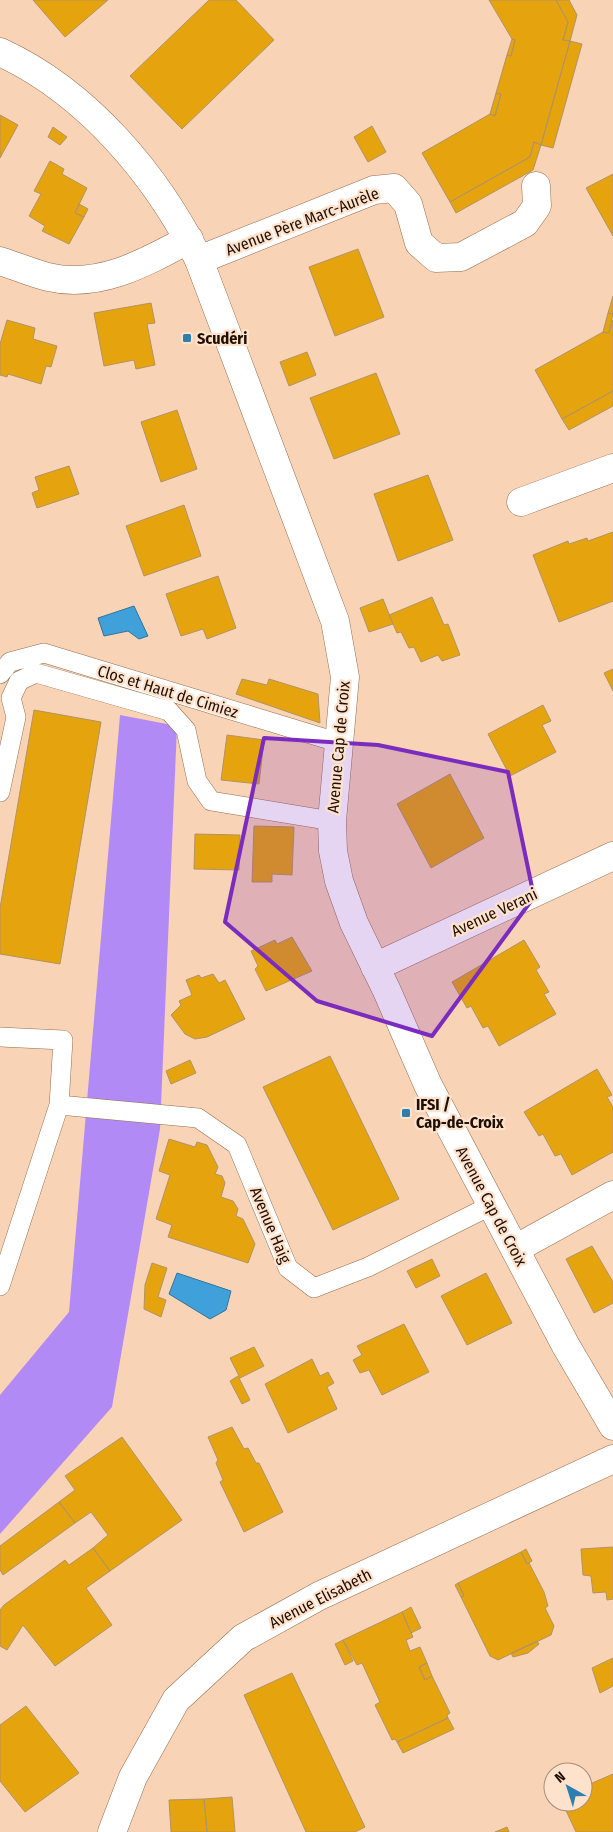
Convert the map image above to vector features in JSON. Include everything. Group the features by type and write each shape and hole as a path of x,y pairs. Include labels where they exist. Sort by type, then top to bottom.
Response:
{"street":[{"name":"Avenue Cap de Croix","path":"0,52 26,64 86,109 118,142 152,183 194,250 335,621 345,677 332,820 333,851 339,881 354,923 428,1085 566,1346 613,1426"},
{"name":"Avenue Père Marc-Aurèle","path":"194,250 374,190 394,188 408,204 418,243 436,258 461,257 525,222 537,206 536,186"},
{"path":"0,261 48,277 75,280 102,277 194,250"},
{"path":"521,502 613,468"},
{"name":"Avenue Verani","path":"375,967 613,856"},
{"path":"515,1249 613,1195"},
{"name":"Avenue Elisabeth","path":"112,1832 133,1777 176,1700 243,1638 319,1596 613,1459"}],"lane":[{"name":"Clos et Haut de Cimiez","path":"0,674 10,662 44,653 340,742"},
{"path":"0,792 16,718 11,698 19,682 36,673 169,711 186,730 197,781 211,801 332,820"},
{"path":"0,1036 63,1040 59,1105 0,1286"},
{"name":"Avenue Haig","path":"59,1105 198,1118 237,1145 288,1268 314,1288 368,1267 492,1205"}],"highlighted area":[{"path":"264,738 378,745 508,772 534,897 432,1036 317,1001 225,922"}],"shaded area":[{"path":"120,715 177,726 160,1129 112,1407 0,1534 0,1395 69,1312"}],"water":[{"path":"134,606 148,636 139,639 128,631 104,636 98,618"},
{"path":"177,1273 231,1291 226,1310 210,1319 169,1294"}],"building":[{"path":"33,0 108,0 65,37"},
{"path":"209,0 236,0 274,40 182,129 130,76"},
{"path":"489,0 556,0 568,22 563,40 570,41 541,145 534,142 530,157 450,202 422,153 490,114 495,116 501,94 496,93 507,55 511,56 515,40 512,39"},
{"path":"556,0 569,0 577,15 570,41 563,40 568,22"},
{"path":"512,39 515,40 511,56 507,55"},
{"path":"570,41 582,44 553,148 541,145"},
{"path":"496,93 501,94 495,116 490,114"},
{"path":"0,115 18,125 0,158"},
{"path":"372,126 386,152 368,162 354,137"},
{"path":"53,127 67,137 60,145 48,137"},
{"path":"534,142 541,145 533,170 456,213 450,202 530,157"},
{"path":"50,161 64,169 62,174 87,188 75,213 84,217 69,244 42,231 45,226 29,216 41,194 34,191"},
{"path":"613,174 613,236 586,188"},
{"path":"79,204 88,209 84,217 75,213"},
{"path":"358,249 384,317 335,336 309,267"},
{"path":"613,296 613,314 608,313"},
{"path":"151,303 155,323 147,324 155,365 136,369 134,360 104,366 94,313"},
{"path":"608,313 613,314 609,333 603,332"},
{"path":"7,320 35,328 33,339 57,346 51,367 46,366 41,384 8,374 7,377 0,375 0,344"},
{"path":"613,320 613,391 562,419 535,370 603,332 609,333"},
{"path":"307,352 316,375 289,386 280,362"},
{"path":"376,373 400,434 334,459 310,398"},
{"path":"613,391 613,406 569,430 562,419"},
{"path":"177,410 197,469 161,482 141,422"},
{"path":"69,466 79,494 37,508 32,493 39,490 35,477"},
{"path":"428,475 453,540 398,561 374,494"},
{"path":"184,505 201,556 144,576 126,526"},
{"path":"613,532 613,601 559,622 533,555 568,541 569,544 587,538 588,541"},
{"path":"218,576 236,628 207,639 203,629 181,636 166,594"},
{"path":"432,597 444,625 448,624 460,655 442,661 438,655 421,662 414,647 409,648 401,632 397,633 389,615"},
{"path":"383,599 393,624 369,632 360,608"},
{"path":"613,669 613,691 604,673"},
{"path":"242,679 267,685 269,679 318,694 320,723 236,694"},
{"path":"543,705 551,721 542,725 556,752 510,776 488,734"},
{"path":"34,710 101,722 60,964 0,954 0,908"},
{"path":"227,735 264,740 259,784 221,780"},
{"path":"450,774 484,838 431,868 397,804"},
{"path":"254,826 294,827 292,875 272,874 272,882 252,882"},
{"path":"195,834 240,835 239,870 194,869"},
{"path":"292,937 312,971 266,991 255,969 258,966 251,951 275,940 277,944"},
{"path":"524,940 540,967 536,970 549,992 544,994 556,1014 499,1046 488,1026 483,1028 471,1006 467,1008 452,982"},
{"path":"213,974 219,983 225,980 245,1019 207,1037 195,1039 185,1034 171,1015 181,1005 179,1001 192,995 186,980 199,975 201,978"},
{"path":"330,1056 399,1199 333,1230 263,1087"},
{"path":"190,1060 196,1073 171,1084 166,1071"},
{"path":"597,1069 612,1095 607,1097 613,1107 613,1152 572,1175 561,1154 555,1156 543,1134 539,1136 524,1112"},
{"path":"169,1139 195,1147 197,1142 207,1145 218,1167 215,1174 222,1176 225,1183 221,1197 233,1201 238,1209 236,1216 243,1219 255,1244 248,1263 168,1237 172,1225 156,1219 170,1175 159,1171"},
{"path":"592,1246 613,1282 613,1303 594,1313 566,1259"},
{"path":"432,1259 440,1276 416,1288 407,1271"},
{"path":"152,1263 167,1268 158,1297 166,1300 161,1317 144,1309 145,1285"},
{"path":"486,1273 512,1323 467,1345 441,1296"},
{"path":"404,1324 429,1372 382,1395 369,1370 360,1373 353,1360 362,1355 357,1346"},
{"path":"254,1347 264,1366 240,1378 230,1358"},
{"path":"312,1359 320,1376 328,1372 334,1383 327,1387 337,1409 288,1433 265,1384"},
{"path":"238,1376 250,1400 242,1404 230,1381"},
{"path":"232,1427 244,1449 248,1448 256,1463 259,1463 283,1512 244,1532 220,1482 223,1480 216,1463 218,1460 208,1437"},
{"path":"122,1437 182,1520 110,1571 93,1548 108,1535 91,1512 75,1523 59,1502 75,1490 65,1476"},
{"path":"59,1502 75,1523 3,1575 0,1570 0,1546"},
{"path":"613,1547 613,1599 607,1600 606,1592 593,1593 591,1576 583,1575 581,1549"},
{"path":"93,1548 110,1571 86,1588 112,1625 55,1666 23,1625 7,1650 0,1646 0,1610 4,1605 65,1560 69,1565"},
{"path":"526,1549 532,1561 527,1564 521,1552"},
{"path":"521,1552 544,1592 548,1606 545,1608 554,1626 551,1635 498,1660 490,1656 461,1597 464,1596 458,1583"},
{"path":"458,1583 464,1596 461,1597 455,1585"},
{"path":"411,1607 421,1628 411,1633 402,1612"},
{"path":"402,1612 413,1637 406,1640 410,1651 420,1647 427,1663 419,1667 425,1680 432,1676 450,1713 447,1715 448,1718 397,1742 395,1739 392,1740 375,1705 380,1702 362,1663 357,1665 343,1640"},
{"path":"343,1640 353,1661 345,1665 335,1644"},
{"path":"537,1641 539,1644 528,1653 513,1657 511,1653"},
{"path":"613,1658 613,1686 600,1693 592,1668"},
{"path":"427,1663 432,1676 425,1680 419,1667"},
{"path":"292,1673 365,1827 355,1832 306,1832 244,1695"},
{"path":"26,1706 79,1773 25,1812 0,1781 0,1725"},
{"path":"448,1718 454,1729 403,1753 397,1742"},
{"path":"613,1774 613,1832 576,1832 567,1812 593,1812 593,1783"},
{"path":"232,1797 235,1832 207,1832 204,1799"},
{"path":"204,1799 207,1832 171,1832 169,1800"},
{"path":"507,1827 509,1832 495,1832"}],"place":[{"name":"Scudéri","path":"187,338"},
{"name":"IFSI / Cap-de-Croix","path":"406,1113"}]}
